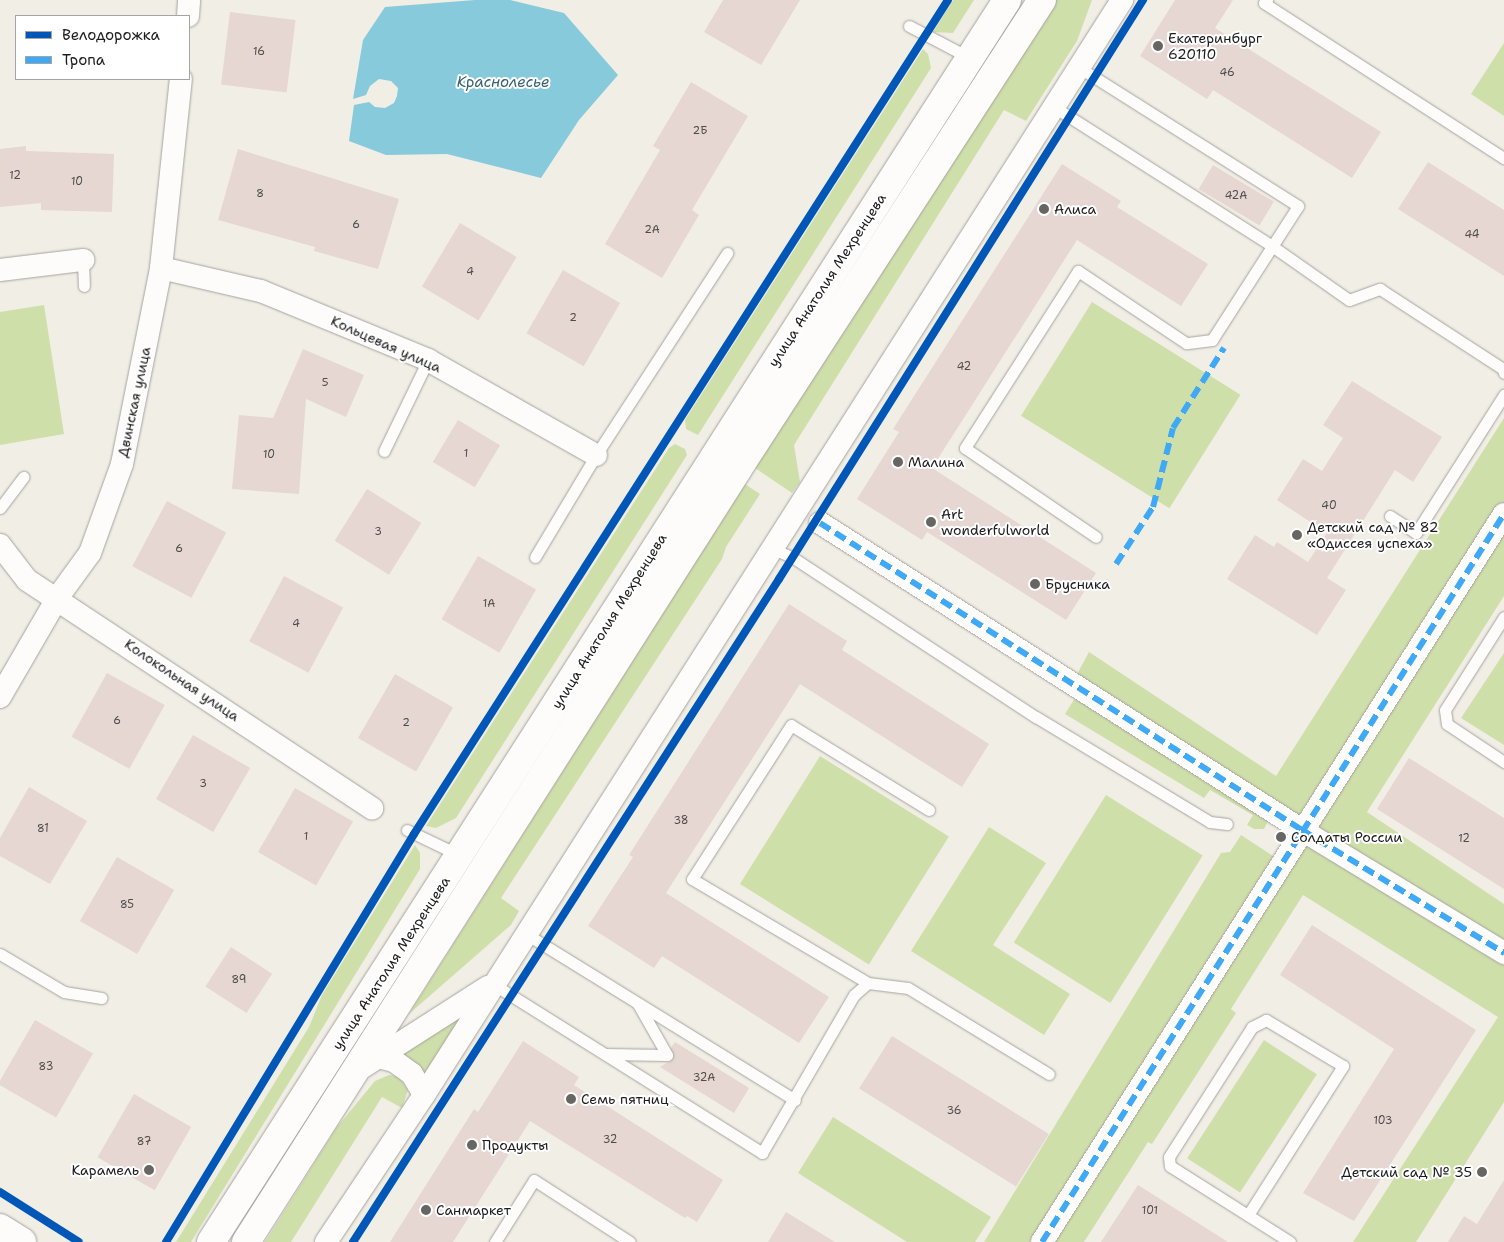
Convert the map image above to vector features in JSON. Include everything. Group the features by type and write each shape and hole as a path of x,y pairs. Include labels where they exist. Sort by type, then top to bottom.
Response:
{"street":[{"path":"188,15 189,0"},
{"name":"улица Анатолия Мехренцева","path":"211,1242 1007,0"},
{"name":"улица Анатолия Мехренцева","path":"246,1242 1042,0"},
{"name":"улица Анатолия Мехренцева","path":"1107,24 1110,0"},
{"name":"улица Анатолия Мехренцева","path":"326,1242 424,1095 1122,0"},
{"name":"Двинская улица","path":"0,697 58,597 90,553 122,464 161,268 181,80"},
{"path":"0,270 83,260"},
{"name":"Кольцевая улица","path":"161,268 261,291 428,360 596,455"},
{"path":"1042,1242 1504,514"},
{"path":"820,523 1302,830 1504,953"},
{"name":"Колокольная улица","path":"0,544 27,580 58,597 372,808"},
{"name":"улица Анатолия Мехренцева","path":"352,1074 493,984"},
{"path":"378,1057 394,1061 412,1074 424,1095"},
{"path":"0,1228 22,1242"}],"lane":[{"path":"1267,0 1264,3 1504,158"},
{"path":"909,26 970,58"},
{"path":"1080,68 1298,206 1212,340 1186,343 1078,271 965,448 1096,537"},
{"path":"1054,107 1272,246 1350,300 1380,289 1503,369 1504,373"},
{"path":"535,557 596,455 726,253"},
{"path":"83,260 84,286"},
{"path":"384,451 428,360"},
{"path":"1390,516 1416,532 1504,395"},
{"path":"0,508 23,477"},
{"path":"773,549 792,557 1053,727 1210,822 1227,824"},
{"path":"1504,617 1445,710 1446,724 1504,762"},
{"path":"928,810 791,725 692,879 868,983 908,988 1049,1074"},
{"path":"407,830 460,856"},
{"path":"526,934 795,1100"},
{"path":"0,954 64,992 102,998"},
{"path":"493,984 762,1153 795,1100 854,995 868,983"},
{"path":"603,1054 667,1055 638,1003"},
{"path":"1248,1215 1343,1066 1266,1020 1252,1027 1169,1157 1170,1166 1290,1242"},
{"path":"495,1242 534,1180 630,1242"}],"green space":[{"path":"953,0 974,0 953,33 933,32"},
{"path":"1050,0 1092,0 1077,41 1026,121 1004,110 794,445 800,482 792,493 755,468"},
{"path":"1504,43 1504,116 1471,94"},
{"path":"923,49 928,54 931,68 698,435 686,429 685,420"},
{"path":"1092,302 1240,395 1169,508 1021,416"},
{"path":"44,305 64,434 0,445 0,312"},
{"path":"1504,418 1504,596 1367,812 1504,904 1504,1102 1416,1242 1353,1242 1498,1017 1303,895 1231,1009 1236,1013 1152,1144 1148,1142 1084,1242 984,1242 1221,853 1230,852 1241,835 1276,858 1303,839 1075,678 1089,652 1276,776"},
{"path":"675,444 685,449 687,455 456,818 436,828 426,826 669,448"},
{"path":"745,484 760,494 726,547 722,559 501,898 519,911 511,925 409,1014"},
{"path":"1504,653 1504,745 1461,718"},
{"path":"1075,698 1270,817 1264,829 1254,829 1247,825 1253,815 1210,790 1204,798 1065,714"},
{"path":"820,756 949,837 869,965 740,884"},
{"path":"1106,795 1203,855 1110,1003 1014,943"},
{"path":"989,827 1046,863 993,945 1070,994 1044,1035 911,951"},
{"path":"415,845 420,853 420,869 191,1242 176,1242 309,1027 322,995"},
{"path":"472,1005 425,1081 397,1055"},
{"path":"1264,1040 1317,1074 1240,1193 1187,1158"},
{"path":"389,1075 398,1076 408,1090 402,1108 382,1097 291,1242 265,1242 337,1127 375,1081"},
{"path":"833,1117 991,1217 975,1242 907,1242 798,1173"}],"water":[{"name":"Краснолесье","path":"475,0 510,0 564,13 618,75 579,120 541,178 447,154 386,155 349,141 354,105 369,102 375,107 385,108 394,103 397,96 398,88 391,81 379,79 370,86 366,95 353,99 363,40 385,7"}],"building":[{"path":"723,0 800,0 761,65 704,32"},
{"path":"1175,0 1233,0 1215,28 1381,132 1352,178 1213,90 1207,99 1140,56"},
{"path":"230,12 296,20 287,92 221,84"},
{"path":"691,82 748,116 692,210 699,215 662,278 605,244 660,150 653,146"},
{"path":"26,146 26,151 114,154 112,212 41,210 41,203 0,207 0,149"},
{"path":"238,149 399,199 378,269 314,251 315,247 218,220"},
{"path":"1428,162 1504,210 1504,276 1398,209"},
{"path":"1062,164 1121,201 1117,207 1208,264 1181,306 1077,240 932,468 1096,573 1066,620 927,532 922,540 857,499 899,432 893,429"},
{"path":"1213,165 1274,202 1259,226 1199,189"},
{"path":"460,223 517,257 478,320 422,286"},
{"path":"563,270 620,303 584,366 526,333"},
{"path":"303,349 364,375 346,417 306,399 299,494 232,489 239,415 273,418"},
{"path":"1352,381 1442,437 1413,482 1395,470 1327,578 1346,590 1317,635 1227,579 1255,535 1274,547 1277,542 1308,562 1327,533 1277,500 1303,459 1322,471 1343,438 1323,425"},
{"path":"458,420 500,445 475,487 433,462"},
{"path":"367,489 421,523 389,575 335,541"},
{"path":"167,501 226,532 191,598 132,566"},
{"path":"478,556 536,589 500,653 442,619"},
{"path":"284,576 343,607 308,673 249,641"},
{"path":"789,604 847,641 842,650 989,744 962,787 800,684 666,893 829,997 799,1043 662,956 654,968 588,926 633,857 629,855"},
{"path":"107,673 165,705 129,769 72,737"},
{"path":"395,674 453,708 416,772 358,738"},
{"path":"193,735 250,768 213,832 156,799"},
{"path":"1409,758 1504,818 1504,889 1377,809"},
{"path":"29,787 87,821 50,884 0,856 0,838"},
{"path":"295,788 353,822 316,886 258,852"},
{"path":"117,857 174,890 137,954 80,921"},
{"path":"1312,925 1476,1030 1354,1221 1303,1193 1394,1049 1280,975"},
{"path":"231,947 272,974 246,1013 205,986"},
{"path":"35,1020 93,1054 56,1118 0,1085 0,1081"},
{"path":"892,1036 1049,1134 1016,1187 859,1089"},
{"path":"523,1041 579,1077 574,1085 723,1180 697,1222 687,1216 685,1218 530,1121 453,1242 390,1242 474,1109 478,1112"},
{"path":"675,1042 749,1088 734,1113 660,1067 673,1059 671,1048"},
{"path":"134,1094 191,1127 155,1190 98,1157"},
{"path":"1504,1180 1504,1242 1448,1242 1464,1216 1477,1224"},
{"path":"1138,1185 1228,1242 1101,1242"},
{"path":"786,1212 835,1242 768,1242"}],"marked path":[{"path":"1116,564 1153,507 1173,428 1224,348"},
{"path":"1042,1242 1504,514"},
{"path":"820,523 1302,830 1504,953"}],"cycle path":[{"path":"166,1242 414,834 948,0"},
{"path":"353,1242 779,579 1143,0"},
{"path":"0,1192 79,1242"}],"place":[{"name":"Екатеринбург 620110","path":"1158,46"},
{"name":"Алиса","path":"1044,209"},
{"name":"Малина","path":"898,462"},
{"name":"Art wonderfulworld","path":"931,522"},
{"name":"Детский сад № 82 «Одиссея успеха»","path":"1297,535"},
{"name":"Брусника","path":"1035,584"},
{"name":"Солдаты России","path":"1281,837"},
{"name":"Семь пятниц","path":"571,1099"},
{"name":"Продукты","path":"472,1145"},
{"name":"Карамель","path":"149,1170"},
{"name":"Детский сад № 35","path":"1482,1172"},
{"name":"Санмаркет","path":"426,1210"}]}
